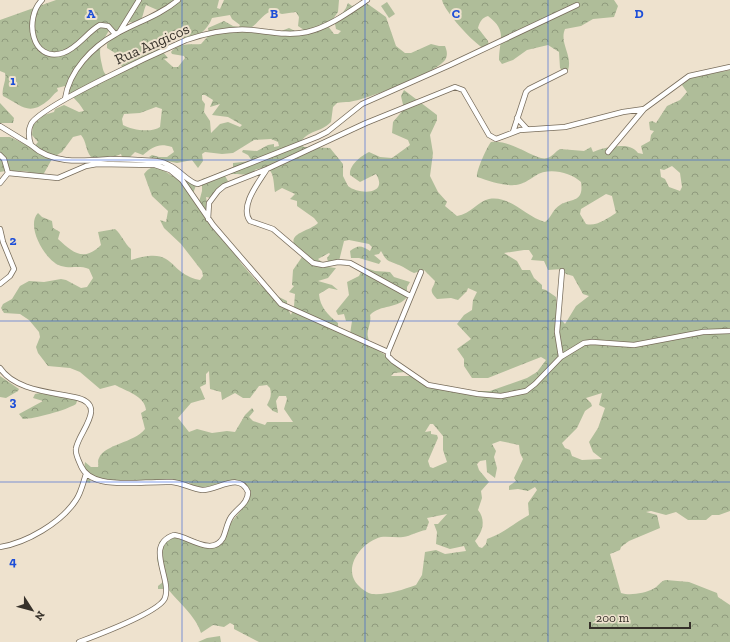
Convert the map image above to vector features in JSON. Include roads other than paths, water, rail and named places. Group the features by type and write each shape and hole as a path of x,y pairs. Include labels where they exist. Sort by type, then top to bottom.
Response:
{"street":[{"path":"42,0 35,11 32,34 35,42 45,52 54,54 70,50 100,25 108,26 117,33"},
{"path":"117,33 139,0"},
{"path":"65,99 68,83 77,67 117,33 163,11 178,0"},
{"name":"Rua Angicos","path":"31,145 29,139 31,123 65,99 186,40 202,35 233,30 252,30 284,34 308,32 324,26 367,0"},
{"path":"0,126 39,151 69,162 124,159 158,161 173,166 192,182 198,184 317,137 327,132 362,104 450,65 577,5"},
{"path":"608,152 644,109 686,78 730,67"},
{"path":"513,132 524,97 529,89 566,71"},
{"path":"208,219 209,203 224,186 267,169 366,123 455,87 462,90 489,135 496,139 513,132 527,129 565,127 623,112 644,109"},
{"path":"517,118 527,129"},
{"path":"0,155 4,159 8,173"},
{"path":"8,173 58,178 91,165 116,164 163,167 170,170 182,180 208,219 281,304 388,352"},
{"path":"267,169 247,204 246,213 250,221 273,229 313,263 323,265 338,262 350,263 410,296"},
{"path":"0,183 8,173"},
{"path":"0,229 3,242 14,269 10,276 0,284"},
{"path":"561,357 556,332 562,271"},
{"path":"421,272 388,352 389,358 428,385 501,396 526,391 535,384 561,357 575,347 592,342 634,345 703,332 730,331"},
{"path":"0,368 7,376 20,384 86,401 91,411 90,417 76,447 77,455 86,474 103,481 174,482 203,490 234,482 243,484 246,488 248,496 246,502 231,516 223,537 216,544 205,545 174,535 165,540 160,554 166,592 161,604 111,629 79,642"},
{"path":"0,548 32,538 59,517 75,502 86,474"}]}
